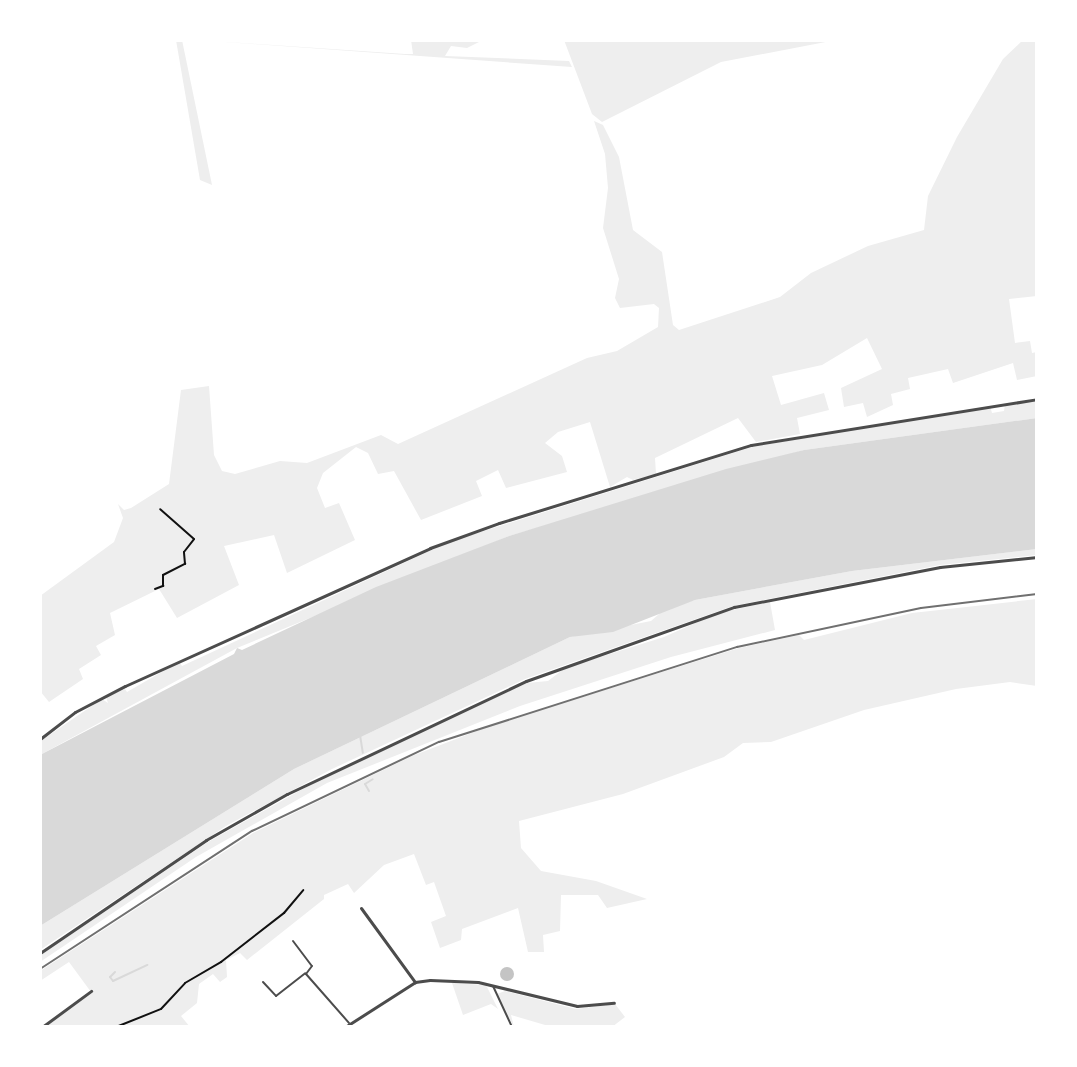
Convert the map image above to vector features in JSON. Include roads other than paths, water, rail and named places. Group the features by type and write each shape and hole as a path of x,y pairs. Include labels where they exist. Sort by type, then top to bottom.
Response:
{"street":[{"path":"40,739 114,691 430,548 499,523 751,445 1037,399"},
{"path":"40,953 206,840 287,794 535,678 734,607 940,567 1037,557"},
{"path":"361,908 415,982"},
{"path":"345,1027 415,982 465,980 577,1006 614,1003"},
{"path":"42,1027 91,991"}],"lane":[{"path":"263,982 276,996 312,966 293,941"},
{"path":"306,974 350,1024"},
{"path":"493,985 512,1027"}],"waterway":[{"path":"360,735 363,753"},
{"path":"369,791 365,784 373,779"},
{"path":"115,972 110,977 113,981 148,965"}],"railway":[{"path":"40,969 252,831 439,742 737,647 921,608 1037,594"}]}
